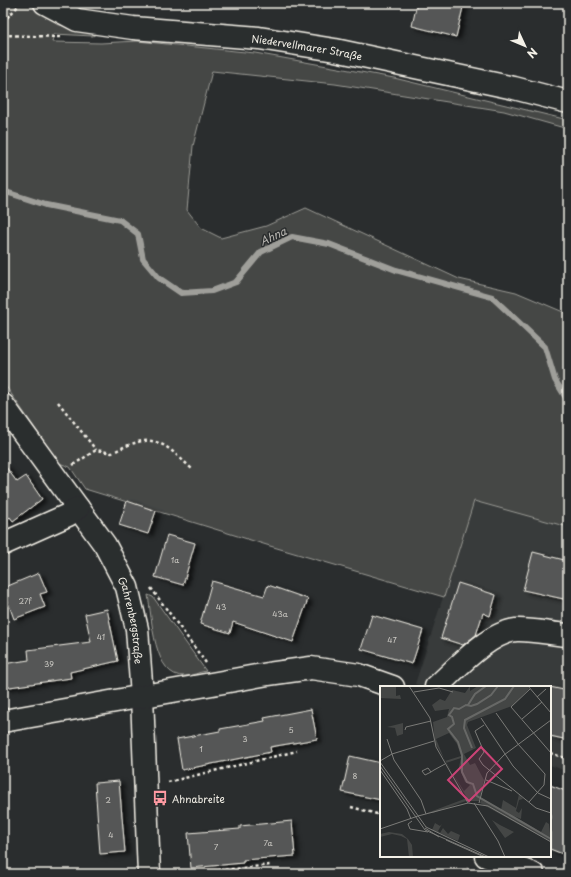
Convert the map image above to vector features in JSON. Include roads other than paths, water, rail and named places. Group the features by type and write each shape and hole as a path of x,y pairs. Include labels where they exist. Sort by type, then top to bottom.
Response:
{"street":[{"name":"Niedervellmarer Straße","path":"45,3 77,20 133,28 259,38 335,50 514,88 568,102"},
{"name":"Gahrenbergstraße","path":"3,404 105,545 127,587 137,629 142,696 149,874"},
{"path":"3,544 68,515 78,508"},
{"path":"437,686 481,647 503,632 517,630 568,635"},
{"path":"3,721 268,674 311,668 359,675 390,686"},
{"path":"489,857 533,874"}],"waterway":[{"name":"Ahna","path":"3,191 46,205 120,220 138,234 143,259 159,278 181,293 212,291 236,282 261,252 292,237 329,244 396,270 492,297 545,347 555,380 568,401"}],"place":[{"name":"Ahnabreite","path":"160,798"}]}
